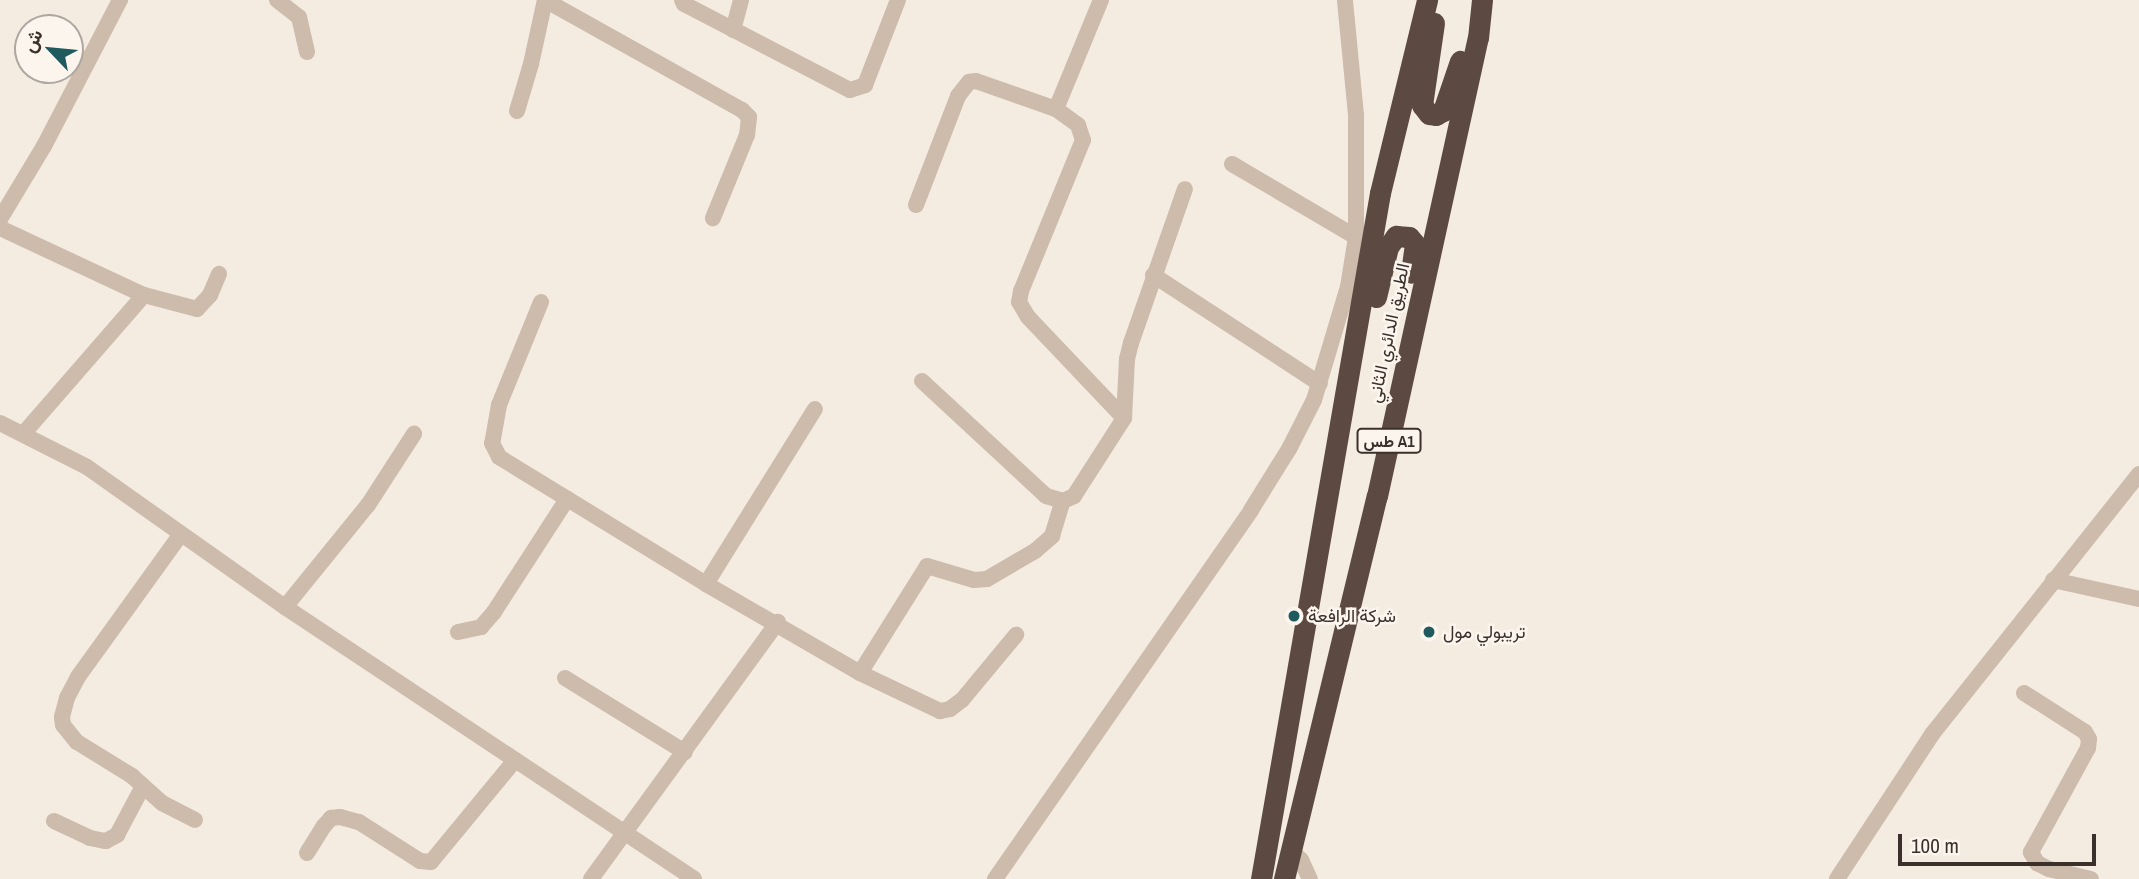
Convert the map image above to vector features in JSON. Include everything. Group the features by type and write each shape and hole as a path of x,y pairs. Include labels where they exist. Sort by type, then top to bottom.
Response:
{"highway":[{"name":"الطريق الدائري الثاني","path":"1261,879 1380,193 1427,0"},
{"path":"1439,0 1422,105 1432,116 1445,107 1460,60 1474,0"},
{"name":"الطريق الدائري الثاني","path":"1284,879 1377,496 1478,38 1482,0"},
{"path":"1331,479 1348,435 1388,247 1392,239 1405,235 1413,240 1416,249 1381,432 1377,496"}],"street":[{"path":"0,219 44,146 120,0"},
{"path":"277,0 299,17 307,52"},
{"path":"517,111 545,0 742,110 749,117 747,135 713,218"},
{"path":"682,0 844,88 856,90 865,85 898,0"},
{"path":"733,30 741,0"},
{"path":"1056,110 1101,0"},
{"path":"995,879 1251,510 1307,417 1320,384 1348,287 1356,237 1356,115 1345,0"},
{"path":"916,205 958,96 969,82 976,81 1056,110 1078,125 1083,140 1021,291 1019,302 1028,317 1124,418"},
{"path":"1231,164 1356,237"},
{"path":"860,673 927,566 974,580 987,579 1035,551 1052,537 1063,502 1074,496 1124,418 1127,359 1153,275 1185,189"},
{"path":"0,228 144,295 197,309 211,295 219,274"},
{"path":"1153,275 1320,384"},
{"path":"23,434 144,295"},
{"path":"541,302 499,405 492,443 499,457 706,584 778,622 860,673 940,711 950,709 975,685 1016,635"},
{"path":"922,381 1046,496 1063,502"},
{"path":"706,584 815,409"},
{"path":"0,423 87,467 285,607 694,879"},
{"path":"285,607 368,505 414,434"},
{"path":"1837,879 1933,733 2139,474"},
{"path":"458,632 481,627 494,612 567,499"},
{"path":"181,534 78,677 63,708 63,725 72,738 143,786 162,803 195,820"},
{"path":"2053,580 2139,598"},
{"path":"591,879 778,622"},
{"path":"565,678 685,752"},
{"path":"2024,693 2085,732 2089,739 2088,748 2031,852 2037,863 2049,869 2091,879"},
{"path":"307,853 331,818 340,817 359,822 420,861 431,863 514,760"},
{"path":"54,821 90,838 106,841 117,835 143,786"},
{"path":"1290,849 1301,860 1310,879"}],"place":[{"name":"شركة الرافعة","path":"1294,616"},
{"name":"تريبولي مول","path":"1429,632"}]}
